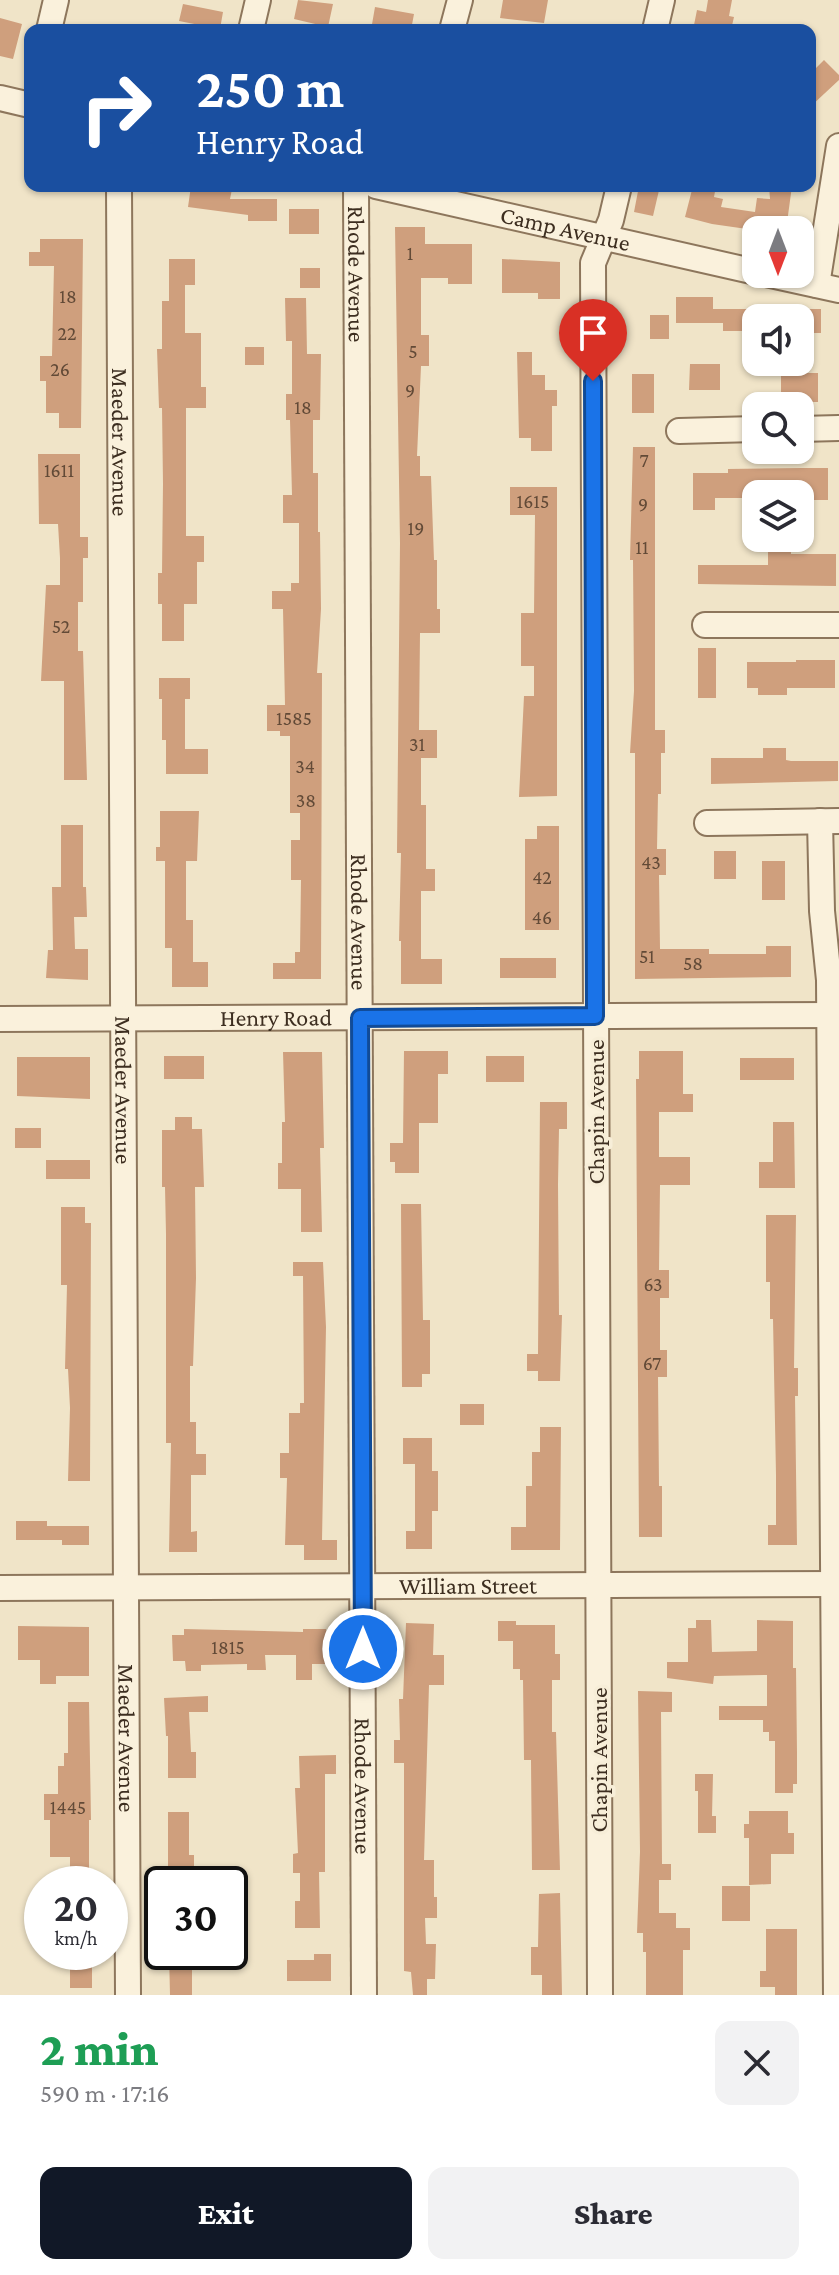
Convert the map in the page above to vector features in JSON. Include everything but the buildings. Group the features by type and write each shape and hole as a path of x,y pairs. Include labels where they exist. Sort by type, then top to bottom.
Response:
{"street":[{"path":"50,24 56,0"},
{"path":"252,24 258,0"},
{"path":"454,24 460,0"},
{"path":"656,24 662,0"},
{"path":"0,98 24,104"},
{"path":"828,287 839,146"},
{"name":"Maeder Avenue","path":"119,192 128,1995"},
{"name":"Rhode Avenue","path":"356,192 364,1995"},
{"name":"Camp Avenue","path":"423,192 602,239 742,269"},
{"name":"Chapin Avenue","path":"600,1995 593,263 611,220 618,192"},
{"path":"814,429 839,428"},
{"path":"679,431 742,429"},
{"path":"705,625 839,625"},
{"path":"707,823 830,821 822,911 834,1015 836,1995"},
{"name":"Henry Road","path":"0,1019 834,1015"},
{"name":"William Street","path":"0,1588 836,1584"}],"route":[{"path":"363,1649 360,1018 595,1016 593,381"}]}
